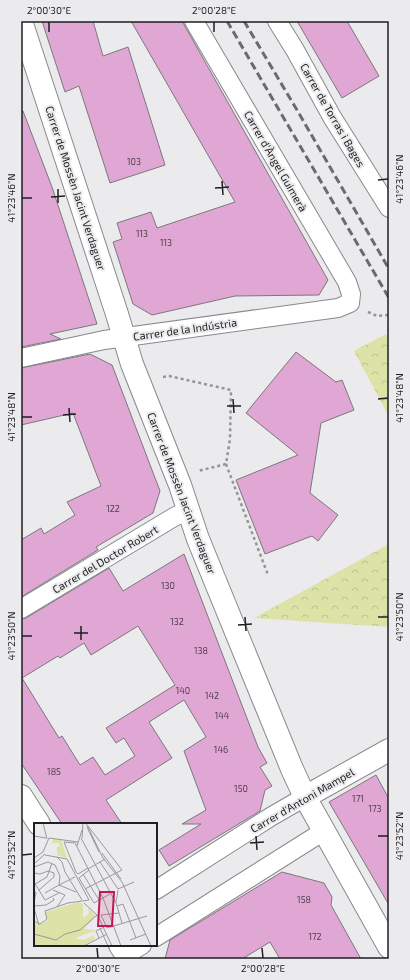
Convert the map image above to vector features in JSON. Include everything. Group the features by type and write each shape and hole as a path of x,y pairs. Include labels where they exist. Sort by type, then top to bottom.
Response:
{"street":[{"name":"Carrer de Mossèn Jacint Verdaguer","path":"21,21 117,314 123,338 138,380 177,477 198,539 292,769 305,797 389,947"},
{"name":"Carrer d'Àngel Guimerà","path":"194,21 347,282 351,294 350,303"},
{"name":"Carrer de Torras i Bages","path":"277,21 295,50 332,117 389,208"},
{"name":"Carrer de la Indústria","path":"21,358 104,340 338,308 350,303"},
{"name":"Carrer del Doctor Robert","path":"21,609 174,517 189,510"},
{"name":"Carrer d'Antoni Mampel","path":"157,889 272,816 389,750"},
{"path":"21,796 38,823"},
{"path":"157,936 324,831"}],"path":[{"path":"138,380 169,376 232,390 230,439 226,464 268,575"},
{"path":"177,477 226,464"}],"green space":[{"path":"386,334 389,339 389,417 354,351"},
{"path":"389,544 389,627 254,618"}],"building":[{"path":"42,21 93,21 103,56 128,47 165,165 110,183 79,86 65,92"},
{"path":"131,21 182,21 328,280 319,295 235,296 152,315 133,304 113,242 122,239 117,223 151,212 157,228 235,202"},
{"path":"297,21 347,21 379,76 342,98"},
{"path":"21,111 23,111 52,187 97,324 50,334 61,339 21,347"},
{"path":"296,352 336,382 342,380 354,410 321,423 310,493 338,515 318,541 312,536 265,554 236,480 298,455 246,413"},
{"path":"90,354 112,365 160,491 153,513 96,547 98,550 21,597 21,540 41,528 44,534 75,515 67,502 101,486 73,413 21,425 21,368"},
{"path":"184,554 258,747 267,763 260,767 272,786 265,790 260,811 169,866 159,850 201,824 182,824 206,810 184,751 206,737 184,700 149,722 172,758 106,800 121,823 61,823 21,763 21,619 26,618 109,568 123,591","holes":["138,626 175,685 106,728 116,743 124,738 135,756 105,775 93,757 80,765 62,736 59,738 22,678 58,656 60,658 84,643 91,655"]},
{"path":"376,775 389,799 389,905 329,802"},
{"path":"282,872 324,883 332,897 331,905 361,959 280,959 270,942 242,959 165,959 170,940"}],"railway":[{"path":"227,21 389,298"},
{"path":"244,21 389,269"}]}
